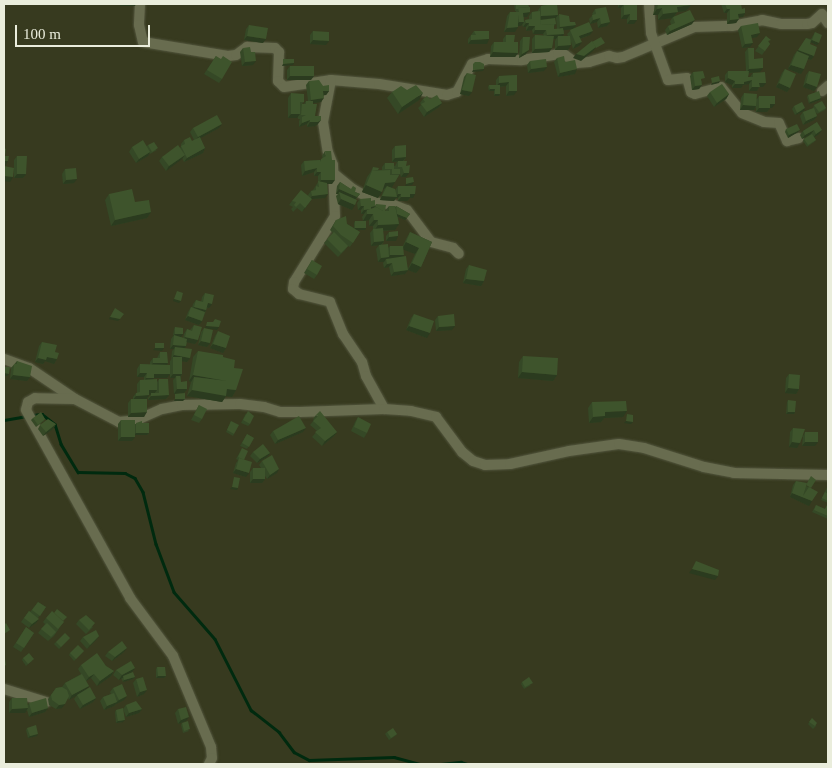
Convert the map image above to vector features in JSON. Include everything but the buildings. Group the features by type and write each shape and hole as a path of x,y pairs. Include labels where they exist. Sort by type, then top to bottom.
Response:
{"street":[{"path":"140,4 140,35 146,44 228,56 236,55 247,47 275,48 278,52 278,78 282,86 331,80 380,84 426,93 451,95 456,92 472,64 482,60 522,60 558,54 565,55 576,62 589,62 608,56 624,57 654,42 694,27 732,26 762,20 781,24 812,23 822,14 827,19"},
{"path":"648,4 654,42 669,80 687,78 691,92 695,94 721,86 742,114 764,122 780,123 787,142 799,138"},
{"path":"331,80 323,122 328,154 333,165 335,216 294,282 293,289 299,294 330,302 343,334 362,362 366,376 384,409"},
{"path":"333,173 353,189 378,203 391,204 407,210 430,241 453,248 459,254"},
{"path":"4,359 29,368 74,399 119,422 137,420 162,409 182,405 240,404 286,412 358,412 384,409 433,415 462,452 485,465 502,466 570,451 619,444 644,448 721,471 828,475"},
{"path":"74,399 35,398 28,402 26,410 130,598 173,656 211,746 212,758 208,764"},
{"path":"4,688 46,702"}],"waterway":[{"path":"32,415 42,414 55,424 61,444 78,472 125,473 135,478 143,492 156,544 174,592 215,639 251,710 279,732 294,752 309,760 394,757 421,764"},
{"path":"4,420 27,416"},
{"path":"441,764 461,762 467,764"}]}
